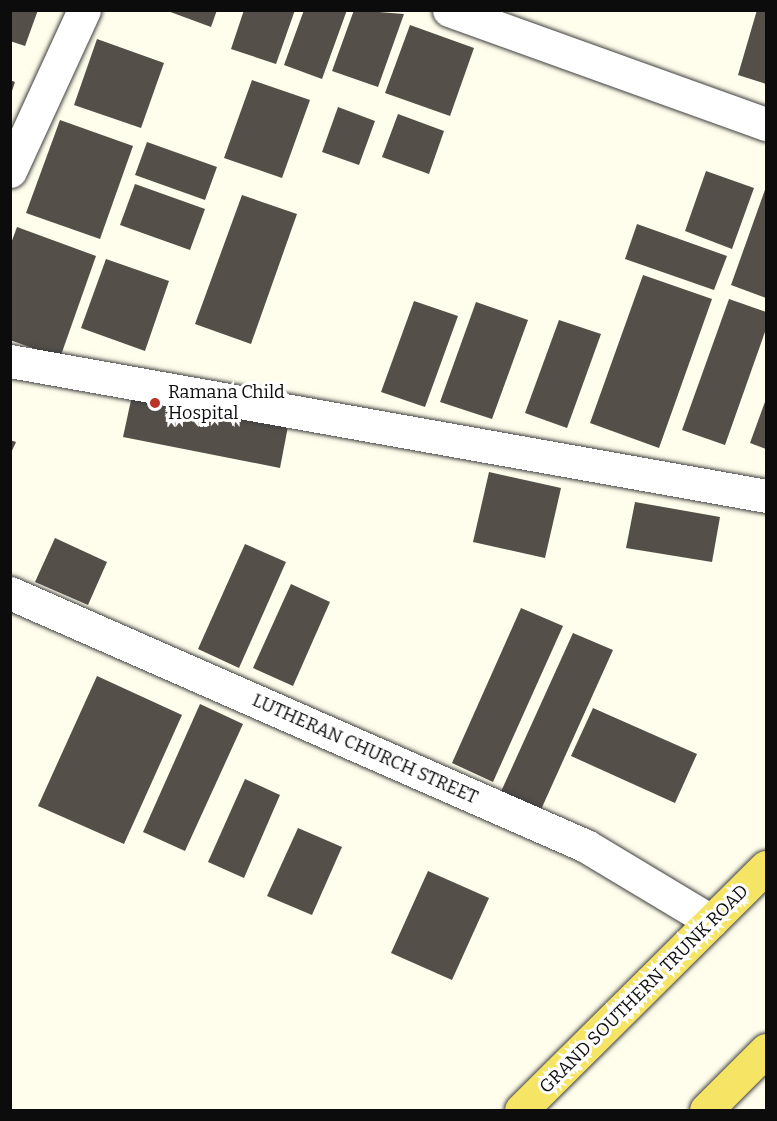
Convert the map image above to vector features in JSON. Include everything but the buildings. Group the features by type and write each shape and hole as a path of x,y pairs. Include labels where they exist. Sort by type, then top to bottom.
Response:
{"main road":[{"name":"GRAND SOUTHERN TRUNK ROAD","path":"521,1110 766,867"},
{"path":"706,1110 766,1050"}],"street":[{"path":"10,171 84,10"},
{"path":"449,10 766,124"},
{"path":"10,361 766,496"},
{"name":"LUTHERAN CHURCH STREET","path":"10,593 586,846 711,921"}],"place":[{"name":"Ramana Child Hospital","path":"155,403"}]}
